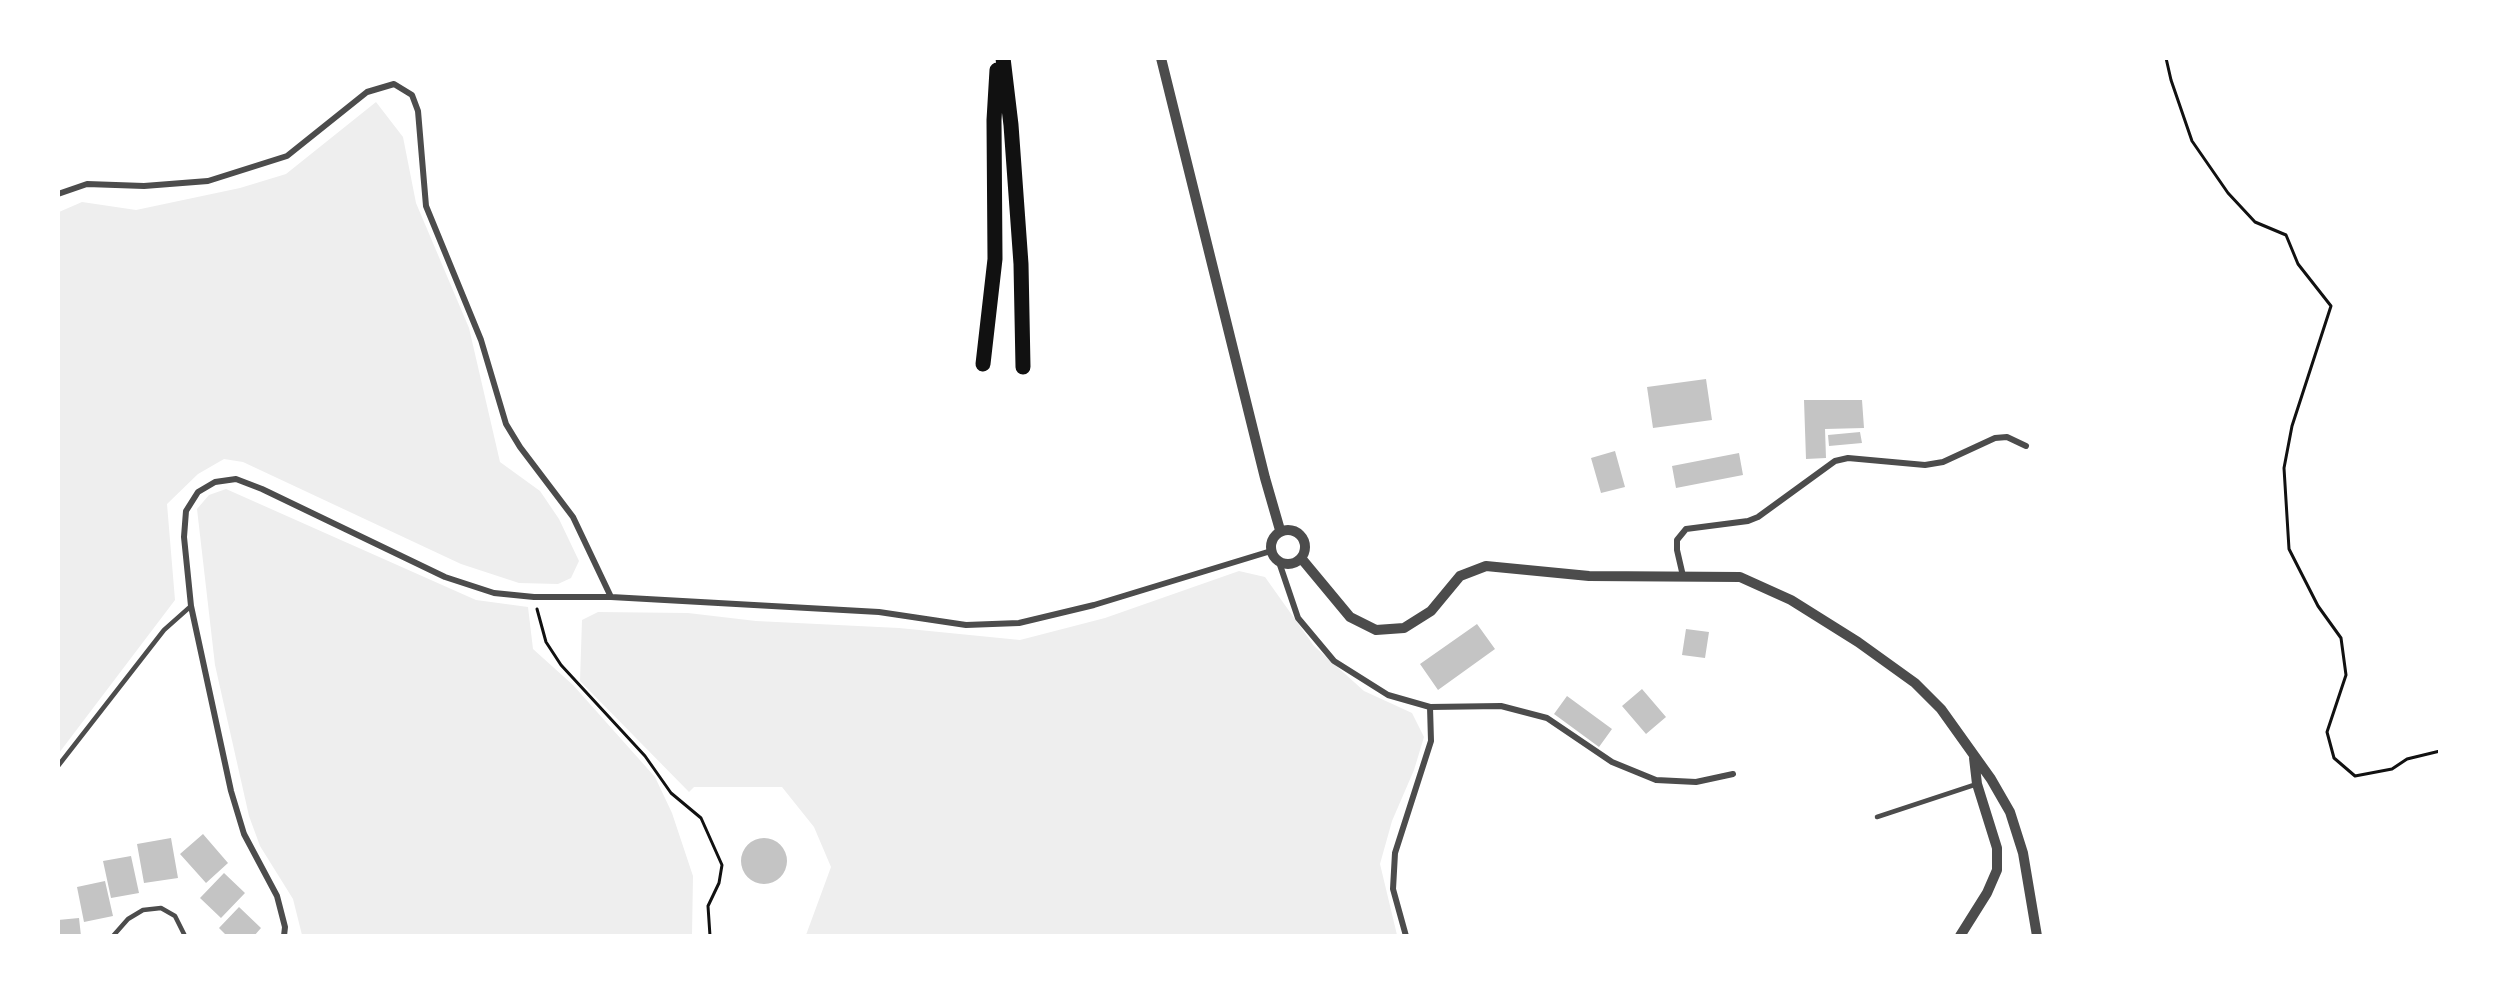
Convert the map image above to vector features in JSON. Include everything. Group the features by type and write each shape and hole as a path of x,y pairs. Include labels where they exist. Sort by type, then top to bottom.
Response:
{"main road":[{"path":"983,364 995,259 994,120 998,58"},
{"path":"1003,58 1011,125 1021,264 1023,367"}],"street":[{"path":"1161,58 1280,530"},
{"path":"58,194 87,184 144,186 208,181 287,156 368,92 394,84 412,95 418,111 426,206 481,340 506,424 520,447 573,517 610,597"},
{"path":"1683,576 1677,540 1686,529 1758,518 1835,461 1848,458 1925,465 1942,462 1995,438 2007,437 2026,446"},
{"path":"284,936 285,927 277,896 244,834 231,791 190,606 184,537 186,511 198,492 215,482 236,479 291,502 445,577 494,593 534,597 610,597 879,612 966,626 1019,623 1094,605 1270,551"},
{"path":"1280,562 1295,563 1301,558 1305,543 1302,536 1288,529 1280,530 1270,543 1270,551 1280,562 1298,618 1334,661 1388,695 1430,707 1501,706 1547,718 1611,762 1656,780 1696,782 1733,774"},
{"path":"1301,558 1350,617 1376,630 1404,628 1431,610 1460,576 1486,566 1589,576 1740,577 1791,600 1858,642 1916,683 1941,709 1991,779 2010,812 2023,853 2037,936"},
{"path":"1406,936 1393,889 1395,853 1431,741 1430,707"},
{"path":"1960,936 1988,893 1997,870 1997,848 1977,784 1974,758"}],"lane":[{"path":"58,766 164,630 190,606"},
{"path":"1877,817 1977,784"},
{"path":"113,936 128,919 143,910 161,908 175,916 185,936"}],"path":[{"path":"2166,58 2171,80 2192,141 2228,193 2254,222 2286,235 2298,264 2331,306 2292,426 2284,468 2289,549 2318,606 2341,638 2346,675 2327,732 2334,758 2355,776 2392,769 2407,759 2439,751"},
{"path":"534,597 546,642 561,665 645,756 671,793 701,818 722,865 719,884 708,906 710,936"}],"shaded area":[{"path":"376,102 403,137 416,203 469,328 500,462 540,491 559,519 579,561 571,578 558,584 519,583 461,564 243,462 224,459 198,474 167,504 175,600 59,753 59,212 82,202 136,210 240,188 286,174"},
{"path":"226,489 476,600 528,607 533,649 573,685 655,777 672,813 693,876 692,935 302,935 293,899 260,846 249,816 215,665 197,509 209,495"},
{"path":"1239,571 1265,577 1314,646 1364,691 1412,713 1424,737 1414,770 1392,821 1380,864 1397,935 806,935 831,867 814,827 782,787 694,787 689,792 580,681 582,620 598,612 688,613 756,621 899,628 1020,640 1105,618"}],"building":[{"path":"1706,379 1712,420 1653,428 1647,387"},
{"path":"1804,400 1862,400 1864,428 1825,429 1826,458 1806,459"},
{"path":"1860,432 1862,443 1829,446 1828,435"},
{"path":"1615,451 1625,487 1601,493 1591,458"},
{"path":"1739,453 1743,475 1676,488 1672,466"},
{"path":"1477,624 1495,649 1438,690 1420,664"},
{"path":"1686,629 1709,632 1705,658 1682,655"},
{"path":"1642,689 1666,717 1646,734 1622,706"},
{"path":"1567,696 1612,729 1599,747 1554,714"},
{"path":"203,834 228,863 206,883 180,854"},
{"path":"171,838 178,878 144,883 137,844"},
{"path":"764,838 780,845 787,861 780,877 764,884 748,877 741,861 748,845"},
{"path":"131,856 139,893 111,898 103,861"},
{"path":"224,873 245,893 221,918 200,898"},
{"path":"105,881 113,916 84,922 77,887"},
{"path":"239,907 261,928 254,936 227,936 219,928"},
{"path":"79,918 81,936 58,936 58,920"}]}
